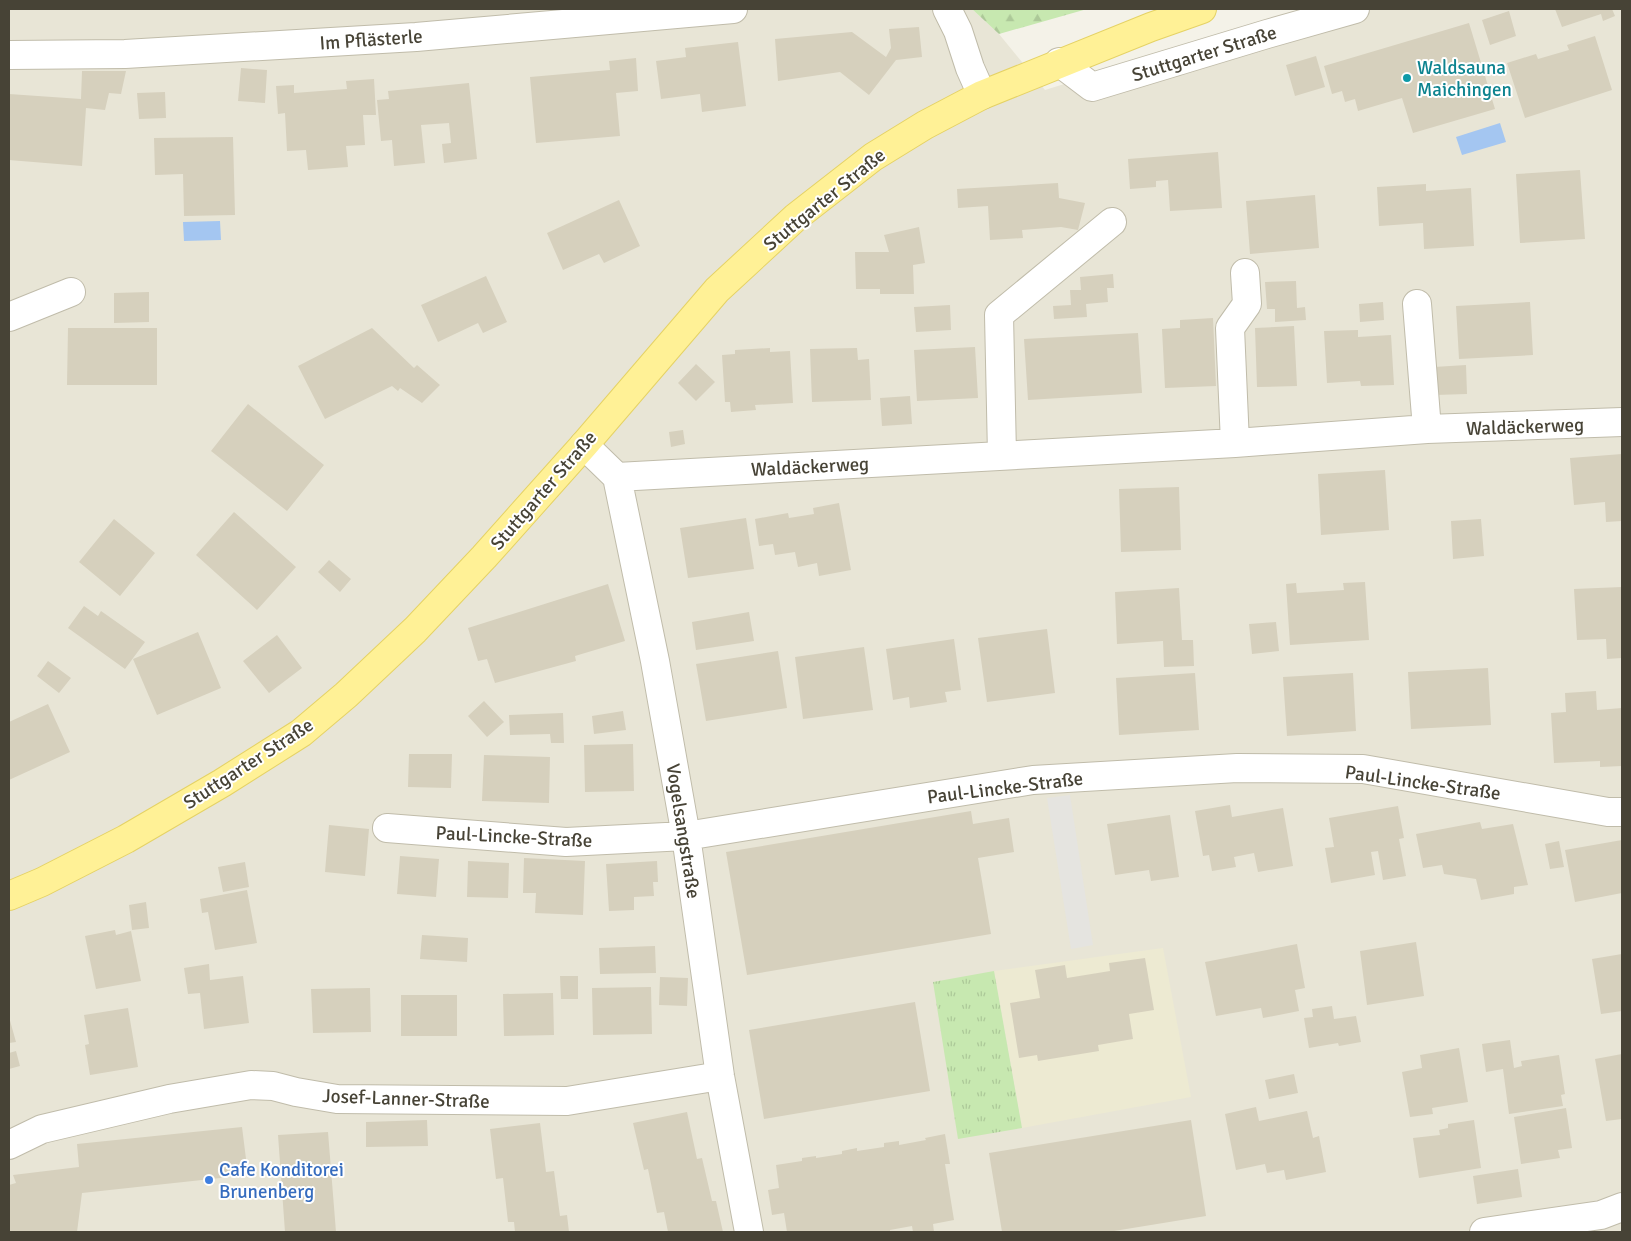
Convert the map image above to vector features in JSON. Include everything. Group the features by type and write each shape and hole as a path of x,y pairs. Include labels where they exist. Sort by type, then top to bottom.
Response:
{"main road":[{"name":"Stuttgarter Straße","path":"9,896 42,882 126,840 301,733 346,695 416,630 484,557 584,445 717,290 796,217 873,157 925,124 982,95 1059,62 1202,9"}],"street":[{"name":"Im Pflästerle","path":"9,55 125,54 416,37 733,9"},
{"path":"947,9 958,31 970,68 982,95"},
{"name":"Stuttgarter Straße","path":"1059,62 1092,87 1355,9"},
{"path":"1002,455 999,315 1112,222"},
{"path":"1235,443 1230,328 1247,304 1245,273"},
{"path":"9,317 71,292"},
{"path":"1417,304 1427,429"},
{"name":"Waldäckerweg","path":"617,477 1235,443 1427,429 1622,422"},
{"path":"584,445 617,477"},
{"name":"Vogelsangstraße","path":"617,477 655,661 686,836 720,1076 749,1232"},
{"name":"Paul-Lincke-Straße","path":"387,828 566,842 686,836 1033,780 1237,768 1363,769 1608,812 1622,812"},
{"name":"Josef-Lanner-Straße","path":"9,1145 42,1129 169,1099 251,1085 272,1086 338,1099 567,1101 720,1076"},
{"path":"1484,1232 1609,1218"}],"shaded area":[{"path":"9,9 972,9 999,34 1045,90 1306,9 1622,9 1622,1232 9,1232"},
{"path":"1070,795 1093,945 1071,949 1047,798"},
{"path":"1163,948 1191,1097 1022,1128 994,971"}],"green space":[{"path":"972,9 1087,9 999,34"},
{"path":"994,971 1022,1128 958,1139 933,982"}],"water":[{"path":"1500,123 1506,142 1462,155 1456,137"},
{"path":"220,221 221,240 184,241 183,222"}],"building":[{"path":"1555,9 1612,9 1615,16 1603,21 1601,14 1562,27"},
{"path":"1509,11 1516,36 1490,45 1482,20"},
{"name":"Waldsauna Maichingen","path":"1469,23 1495,109 1413,133 1402,98 1358,111 1355,99 1345,102 1342,91 1332,94 1324,66"},
{"path":"919,27 922,57 896,60 869,95 840,72 778,81 775,39 852,32 886,57 891,48 889,29"},
{"path":"1595,36 1612,90 1525,118 1507,63 1536,54 1538,59 1569,50 1567,45"},
{"path":"738,42 746,106 702,112 700,94 661,99 656,61 686,57 685,48"},
{"path":"1316,56 1325,87 1295,96 1286,65"},
{"path":"636,58 638,91 616,93 620,136 536,143 530,77 610,70 609,61"},
{"path":"241,68 267,70 265,103 238,101"},
{"path":"82,71 126,71 121,94 109,93 105,110 86,108 82,166 9,160 9,94 81,99"},
{"path":"374,79 376,115 363,115 365,145 346,146 348,167 308,170 306,150 287,151 285,113 278,114 276,86 294,85 294,93 347,89 346,81"},
{"path":"469,83 477,159 444,163 442,144 451,143 449,123 421,125 425,163 394,166 392,140 381,141 377,100 389,99 388,91"},
{"path":"165,92 166,118 139,119 137,93"},
{"path":"233,137 235,215 184,216 183,174 155,175 154,138"},
{"path":"1218,152 1222,208 1170,211 1168,180 1156,181 1156,187 1130,189 1128,159"},
{"path":"1580,170 1585,239 1520,243 1516,174"},
{"path":"1058,183 1059,198 1085,203 1078,230 1061,227 1022,230 1023,238 990,240 988,206 958,208 957,189"},
{"path":"1426,184 1426,191 1471,188 1474,246 1424,249 1423,223 1379,226 1377,187"},
{"path":"1315,195 1319,248 1250,254 1246,201"},
{"path":"619,200 640,246 604,263 599,254 563,270 547,233"},
{"path":"919,227 925,263 913,265 914,294 880,294 880,289 856,289 855,252 889,252 884,235"},
{"path":"1113,274 1114,288 1107,288 1108,302 1086,304 1087,317 1054,319 1053,306 1071,305 1070,290 1081,290 1080,277"},
{"path":"486,276 507,322 483,333 478,323 438,342 421,305"},
{"path":"1296,281 1297,308 1305,307 1306,320 1275,322 1275,309 1267,309 1265,282"},
{"path":"149,292 149,322 114,323 114,293"},
{"path":"1383,302 1384,320 1360,322 1359,304"},
{"path":"1530,302 1533,355 1459,359 1456,306"},
{"path":"950,305 951,330 916,332 914,307"},
{"path":"1213,318 1216,386 1165,388 1162,329 1180,328 1180,320"},
{"path":"1294,326 1297,386 1257,387 1255,328"},
{"path":"68,328 157,328 157,385 67,385"},
{"path":"372,328 414,368 417,365 440,385 422,403 400,388 398,391 392,386 325,419 298,366"},
{"path":"1358,330 1358,337 1391,335 1394,385 1361,386 1360,381 1327,383 1324,331"},
{"path":"1138,333 1142,393 1028,400 1024,339"},
{"path":"975,347 978,398 917,401 914,350"},
{"path":"770,348 770,352 790,351 793,403 755,405 756,410 731,412 730,402 725,402 722,355 735,354 735,350"},
{"path":"857,348 858,360 869,359 871,400 812,402 810,349"},
{"path":"696,364 715,382 696,401 678,383"},
{"path":"1466,365 1467,394 1435,395 1434,367"},
{"path":"910,396 912,424 882,426 880,398"},
{"path":"248,404 324,465 287,511 211,451"},
{"path":"683,430 685,444 671,447 669,432"},
{"path":"1622,454 1622,521 1606,522 1605,502 1574,505 1570,458"},
{"path":"1385,470 1389,530 1321,535 1318,474"},
{"path":"1179,487 1181,550 1121,552 1119,489"},
{"path":"839,503 851,570 819,576 817,563 798,567 795,552 775,555 773,544 759,546 755,519 788,513 789,518 814,514 813,508"},
{"path":"234,512 296,567 257,610 196,555"},
{"path":"746,518 754,569 688,578 680,528"},
{"path":"114,519 155,553 120,596 79,562"},
{"path":"1481,519 1484,556 1453,559 1451,521"},
{"path":"329,560 351,579 340,592 318,572"},
{"path":"1365,582 1369,640 1290,645 1286,584 1296,583 1297,593 1344,590 1343,583"},
{"path":"608,584 625,641 575,656 576,661 495,683 487,659 478,661 468,628"},
{"path":"1622,587 1622,658 1607,659 1606,639 1577,640 1574,589"},
{"path":"1179,588 1182,640 1193,640 1194,666 1164,667 1163,641 1117,644 1115,592"},
{"path":"84,606 98,616 101,611 145,642 125,669 68,628"},
{"path":"749,612 754,641 696,650 692,622"},
{"path":"1276,622 1279,651 1252,654 1249,624"},
{"path":"1047,629 1055,693 987,702 978,638"},
{"path":"198,632 221,688 157,715 133,659"},
{"path":"277,635 302,668 269,693 243,661"},
{"path":"954,639 961,690 945,692 947,702 910,708 909,697 893,700 886,649"},
{"path":"864,647 873,710 803,719 795,657"},
{"path":"778,651 787,708 706,721 696,664"},
{"path":"48,661 71,678 59,693 37,676"},
{"path":"1488,668 1491,725 1411,729 1408,672"},
{"path":"1195,673 1199,730 1119,735 1116,678"},
{"path":"1353,673 1356,731 1287,736 1283,677"},
{"path":"1596,691 1597,710 1622,708 1622,766 1600,767 1600,761 1554,763 1551,713 1566,712 1565,693"},
{"path":"484,701 504,722 487,737 468,716"},
{"path":"48,704 70,752 9,780 9,722"},
{"path":"623,711 626,730 594,734 592,716"},
{"path":"563,713 564,743 551,743 550,734 510,735 509,715"},
{"path":"633,744 634,791 585,792 584,745"},
{"path":"409,754 452,754 451,788 408,787"},
{"path":"484,755 550,757 549,803 482,801"},
{"path":"1230,805 1232,817 1283,808 1293,866 1258,872 1254,853 1234,857 1236,867 1212,871 1209,855 1203,856 1195,811"},
{"path":"1398,806 1404,838 1399,839 1406,876 1383,880 1378,851 1371,852 1375,875 1331,883 1325,848 1334,847 1329,818"},
{"path":"971,811 973,824 1009,818 1014,852 978,858 991,934 747,975 726,852"},
{"path":"1170,815 1179,877 1151,881 1149,870 1115,875 1107,824"},
{"path":"1480,822 1482,829 1513,824 1528,885 1514,887 1514,894 1481,900 1476,879 1444,874 1442,865 1423,868 1416,834"},
{"path":"329,825 369,829 365,876 325,872"},
{"path":"1622,840 1622,893 1575,902 1565,850"},
{"path":"1559,841 1564,867 1550,869 1545,844"},
{"path":"400,856 439,859 436,897 397,894"},
{"path":"524,858 585,861 583,915 535,913 536,893 523,893"},
{"path":"468,861 509,863 508,898 467,897"},
{"path":"657,861 658,882 653,882 654,896 634,897 634,910 609,911 606,864"},
{"path":"245,862 249,887 223,892 218,867"},
{"path":"247,890 257,943 215,950 208,912 202,913 200,899"},
{"path":"146,902 149,928 132,930 129,905"},
{"path":"115,930 116,935 131,931 141,981 96,989 85,936"},
{"path":"422,935 468,938 467,962 420,959"},
{"path":"1416,942 1424,996 1367,1005 1360,951"},
{"path":"1297,944 1305,988 1295,990 1299,1011 1263,1018 1261,1008 1216,1016 1205,962"},
{"path":"655,946 656,973 600,974 599,948"},
{"path":"1622,954 1622,1011 1601,1014 1592,959"},
{"path":"1145,958 1154,1010 1129,1014 1133,1039 1098,1045 1099,1051 1038,1061 1037,1055 1019,1058 1010,1003 1040,998 1035,970 1065,965 1067,978 1110,971 1109,963"},
{"path":"209,964 210,980 243,976 249,1023 204,1029 200,993 188,994 184,968"},
{"path":"560,976 578,976 578,999 561,999"},
{"path":"660,977 688,978 687,1006 659,1005"},
{"path":"651,987 652,1034 593,1035 592,988"},
{"path":"370,988 371,1032 313,1033 311,989"},
{"path":"553,993 554,1035 504,1036 503,994"},
{"path":"401,995 457,995 457,1036 401,1036"},
{"path":"915,1002 930,1091 764,1119 749,1030"},
{"path":"1332,1006 1334,1019 1356,1016 1361,1042 1339,1046 1338,1043 1309,1048 1304,1018 1313,1017 1312,1009"},
{"path":"128,1008 138,1067 90,1075 85,1045 89,1044 84,1015"},
{"path":"9,1017 16,1042 9,1043"},
{"path":"1510,1040 1514,1068 1522,1066 1521,1061 1559,1055 1565,1094 1561,1095 1563,1106 1509,1114 1503,1069 1486,1072 1482,1044"},
{"path":"1459,1048 1468,1102 1432,1108 1433,1114 1410,1117 1402,1072 1422,1068 1420,1055"},
{"path":"16,1051 20,1066 9,1069 9,1053"},
{"path":"1622,1054 1622,1119 1606,1121 1595,1059"},
{"path":"1294,1074 1298,1093 1269,1099 1265,1080"},
{"path":"1256,1107 1259,1121 1307,1111 1313,1138 1319,1136 1326,1172 1286,1180 1284,1170 1267,1173 1265,1164 1236,1170 1225,1114"},
{"path":"1566,1108 1572,1148 1558,1150 1560,1158 1521,1164 1514,1117"},
{"path":"687,1112 697,1159 702,1158 712,1201 716,1201 723,1232 668,1232 664,1212 657,1213 648,1169 644,1170 633,1123"},
{"path":"427,1120 428,1146 366,1147 366,1122"},
{"path":"1191,1120 1206,1216 1108,1232 1002,1232 989,1153"},
{"path":"1474,1120 1481,1168 1419,1178 1413,1138 1440,1135 1439,1130 1448,1128 1448,1124"},
{"path":"540,1123 546,1172 554,1171 560,1216 567,1215 569,1232 515,1232 514,1222 508,1222 503,1178 496,1179 490,1129"},
{"path":"242,1127 248,1175 82,1193 77,1232 9,1232 9,1185 16,1183 13,1175 79,1167 77,1144"},
{"path":"328,1132 336,1232 285,1232 278,1135"},
{"path":"945,1134 950,1164 945,1164 954,1220 933,1224 934,1232 913,1232 912,1226 890,1230 890,1232 787,1232 784,1213 772,1215 768,1190 779,1188 776,1165 802,1161 802,1158 842,1154 842,1151 857,1148 857,1151 884,1147 884,1143 899,1141 899,1145"},
{"path":"1518,1169 1522,1197 1477,1204 1473,1176"}],"place":[{"name":"Waldsauna Maichingen","path":"1407,78"},
{"name":"Cafe Konditorei Brunenberg","path":"209,1180"}]}
